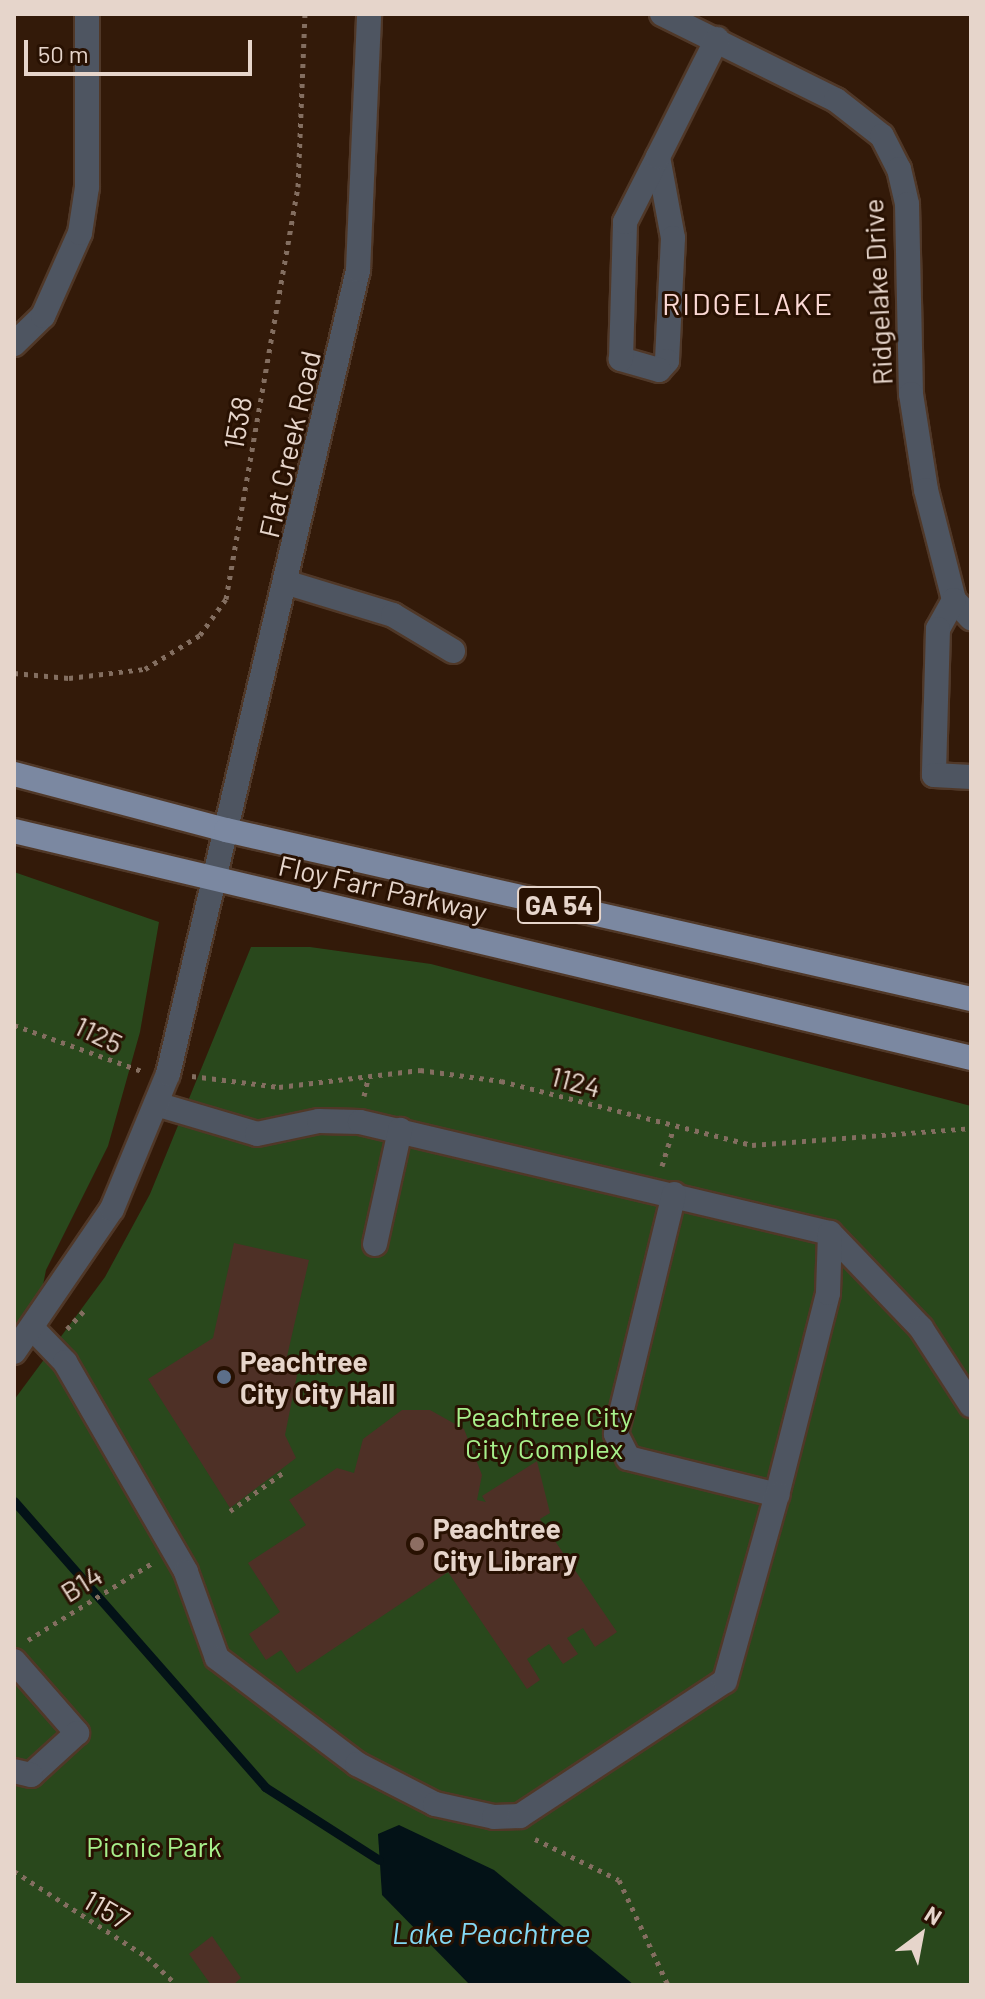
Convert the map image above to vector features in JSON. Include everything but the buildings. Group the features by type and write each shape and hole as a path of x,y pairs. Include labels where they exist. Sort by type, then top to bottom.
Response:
{"main road":[{"name":"Floy Farr Parkway","path":"14,774 226,830 971,999"},
{"name":"Floy Farr Parkway","path":"14,831 971,1058"}],"street":[{"path":"14,344 43,316 80,233 87,187 87,14"},
{"name":"Flat Creek Road","path":"14,1352 34,1330 112,1209 168,1074 288,583 358,270 369,14"},
{"name":"Ridgelake Drive","path":"662,14 836,100 882,136 899,169 907,204 911,394 963,609 938,629 934,775 971,777"},
{"path":"658,157 673,238 667,361 659,370 621,359 625,222 717,39"},
{"path":"288,583 393,615 453,651"},
{"path":"156,1104 257,1134 319,1121 400,1130 830,1233 921,1328 971,1405"},
{"path":"375,1244 400,1130"},
{"path":"664,1192 616,1434 628,1458 777,1495"},
{"path":"34,1330 65,1362 186,1572 217,1658 357,1764 435,1804 494,1817 520,1816 725,1681 777,1495 828,1293 830,1233"},
{"path":"14,1771 31,1775 77,1733 20,1651"}],"path":[{"name":"1538","path":"14,673 69,678 145,669 200,635 226,599 298,187 305,14"},
{"name":"1125","path":"14,1025 68,1039 127,1069 168,1074"},
{"name":"1124","path":"168,1074 279,1087 420,1070 501,1081 673,1129 752,1145 805,1145 971,1128"},
{"path":"664,1192 673,1129"},
{"path":"230,1511 284,1472"},
{"name":"B14","path":"20,1651 157,1560"},
{"path":"494,1817 610,1871 668,1985"},
{"name":"1157","path":"14,1871 147,1957 177,1985"}],"green space":[{"path":"14,872 159,922 140,1032 108,1146 46,1270 34,1330 14,1351"},
{"name":"Peachtree City City Complex","path":"251,947 310,947 431,964 971,1106 971,1985 14,1985 14,1400 105,1277 150,1194"}],"water":[{"name":"Lake Peachtree","path":"399,1825 494,1870 634,1985 470,1985 382,1895 378,1834"}],"waterway":[{"path":"14,1501 265,1787 379,1860"}],"place":[{"name":"Peachtree City City Hall","path":"224,1377"},
{"name":"Peachtree City Library","path":"417,1544"}],"district":[{"name":"RIDGELAKE","path":"748,303"}],"park label":[{"name":"Picnic Park","path":"154,1846"}]}
